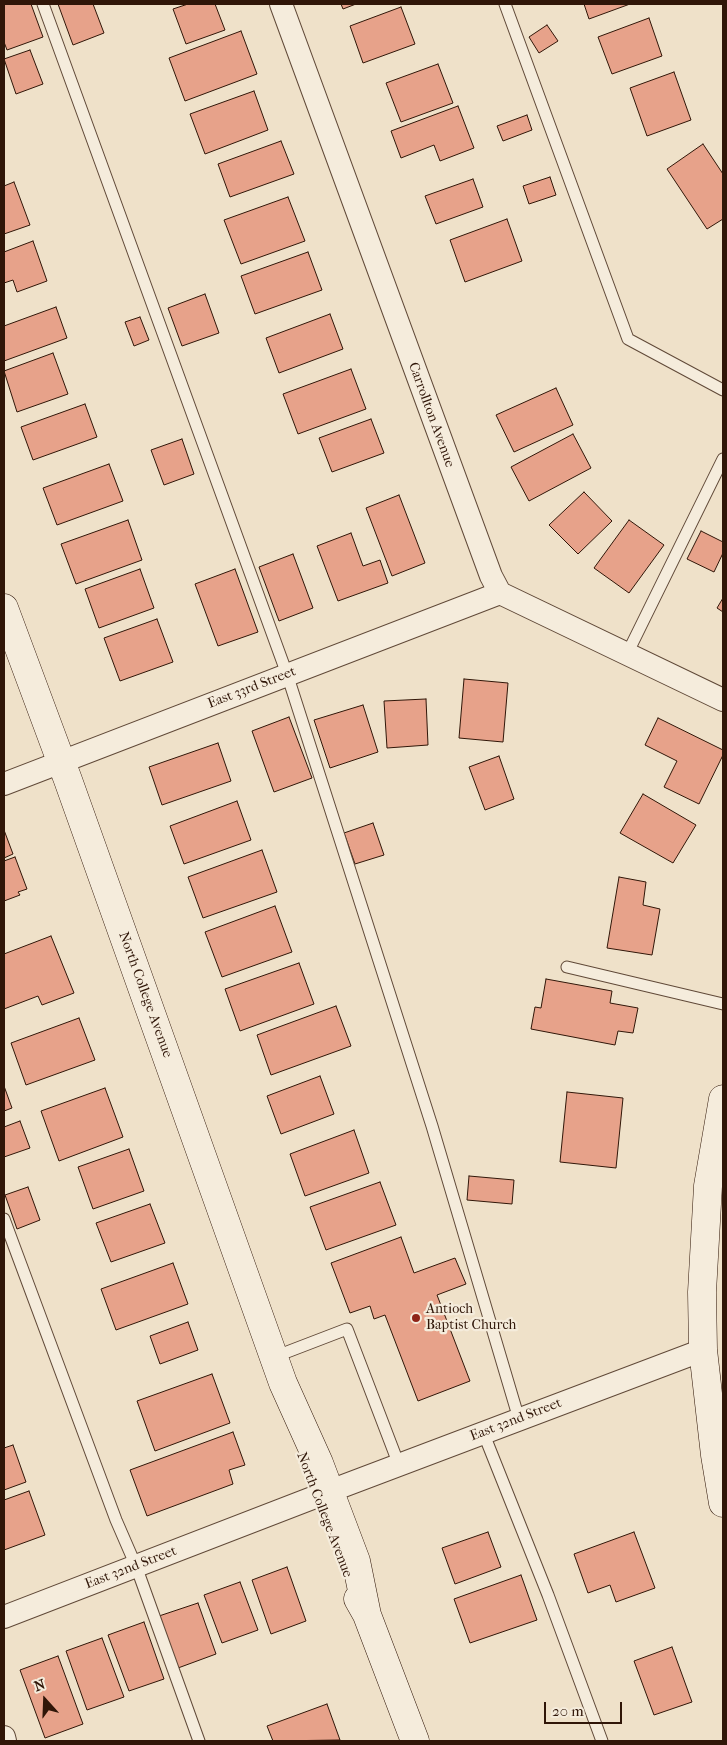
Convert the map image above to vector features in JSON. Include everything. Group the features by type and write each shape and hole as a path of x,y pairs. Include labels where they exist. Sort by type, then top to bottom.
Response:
{"main road":[{"name":"North College Avenue","path":"4,608 62,761 274,1356 283,1383 303,1466 322,1494 356,1560 367,1615 415,1741"},
{"path":"723,1099 711,1162 705,1222 703,1350 713,1441 723,1503"}],"street":[{"name":"Carrollton Avenue","path":"281,4 484,558 500,592"},
{"name":"East 33rd Street","path":"4,784 500,592"},
{"path":"500,592 628,652 723,700"},
{"name":"East 32nd Street","path":"4,1617 483,1432 703,1350"},
{"path":"4,1737 6,1741"}],"lane":[{"path":"42,4 287,674 432,1126 519,1419"},
{"path":"505,4 628,339 723,390"},
{"path":"628,652 723,459"},
{"path":"567,967 723,1004"},
{"path":"4,1219 116,1520 136,1566 199,1741"},
{"path":"274,1356 347,1328 399,1465"},
{"path":"483,1432 548,1595 602,1741"}],"building":[{"path":"4,4 31,4 43,37 7,50 4,42"},
{"path":"58,4 93,4 104,33 73,45"},
{"path":"188,4 215,4 225,30 186,44 173,9"},
{"path":"341,4 356,4 343,9"},
{"path":"584,4 630,4 589,19"},
{"path":"401,7 415,44 363,63 350,26"},
{"path":"649,18 662,56 612,74 598,37"},
{"path":"547,25 558,41 539,53 529,37"},
{"path":"241,31 257,74 185,101 169,58"},
{"path":"30,50 43,84 16,94 4,59"},
{"path":"438,64 453,103 401,122 386,83"},
{"path":"674,72 691,120 647,136 630,88"},
{"path":"254,91 268,130 205,154 190,114"},
{"path":"458,106 474,148 440,161 434,145 401,158 391,131"},
{"path":"527,115 532,130 503,141 497,126"},
{"path":"281,141 294,174 230,197 218,164"},
{"path":"703,144 723,174 723,219 707,229 667,169"},
{"path":"550,177 556,195 529,204 523,186"},
{"path":"473,179 483,207 436,224 425,196"},
{"path":"14,182 30,225 4,234 4,186"},
{"path":"288,197 305,241 241,264 224,220"},
{"path":"507,219 522,261 465,282 450,240"},
{"path":"33,241 47,281 17,292 13,280 4,283 4,252"},
{"path":"308,252 322,290 255,314 241,276"},
{"path":"205,294 219,333 182,346 168,308"},
{"path":"56,307 67,338 4,361 4,326"},
{"path":"330,314 343,349 279,373 266,338"},
{"path":"140,317 149,340 134,346 125,322"},
{"path":"53,353 68,394 17,412 4,371"},
{"path":"351,369 366,409 298,434 283,394"},
{"path":"556,388 573,425 514,452 496,415"},
{"path":"85,404 97,437 33,460 21,427"},
{"path":"371,419 384,453 332,472 319,438"},
{"path":"573,434 591,468 529,501 511,467"},
{"path":"182,439 194,474 164,485 151,450"},
{"path":"109,464 123,501 57,525 43,488"},
{"path":"584,492 612,521 578,554 549,525"},
{"path":"399,495 425,563 392,576 366,508"},
{"path":"128,520 142,560 76,584 61,544"},
{"path":"629,520 664,545 629,593 594,568"},
{"path":"701,531 723,542 723,553 714,572 687,559"},
{"path":"351,533 363,566 380,560 388,583 338,601 317,546"},
{"path":"293,554 313,608 279,621 259,567"},
{"path":"140,569 154,608 99,628 85,589"},
{"path":"235,569 258,632 218,646 195,584"},
{"path":"723,598 723,612 717,608"},
{"path":"157,619 173,662 120,681 104,638"},
{"path":"464,679 508,683 503,742 459,738"},
{"path":"426,699 428,745 387,748 384,701"},
{"path":"363,705 378,752 330,768 314,720"},
{"path":"289,717 312,778 274,792 252,731"},
{"path":"658,718 723,750 723,755 699,804 664,787 677,761 645,745"},
{"path":"218,743 231,781 162,805 149,767"},
{"path":"499,756 514,799 485,810 469,767"},
{"path":"643,794 696,825 673,863 620,833"},
{"path":"237,801 251,840 184,864 170,826"},
{"path":"373,823 384,855 355,864 344,833"},
{"path":"4,830 13,854 4,858"},
{"path":"262,850 277,892 203,918 188,877"},
{"path":"15,857 27,889 18,892 20,895 4,901 4,861"},
{"path":"619,877 646,882 643,905 660,909 652,955 607,948"},
{"path":"275,906 292,952 222,977 205,932"},
{"path":"51,936 74,993 42,1005 38,996 4,1009 4,954"},
{"path":"299,963 314,1004 240,1031 225,989"},
{"path":"546,979 612,991 610,1003 638,1008 633,1033 618,1031 615,1045 531,1029 535,1007 541,1008"},
{"path":"336,1006 351,1046 271,1075 257,1035"},
{"path":"79,1018 95,1060 26,1085 11,1043"},
{"path":"320,1076 334,1114 281,1134 267,1096"},
{"path":"4,1086 12,1108 4,1111"},
{"path":"105,1088 123,1137 59,1161 41,1111"},
{"path":"567,1092 623,1098 616,1168 560,1162"},
{"path":"20,1121 30,1148 4,1157 4,1127"},
{"path":"354,1130 369,1173 305,1196 290,1154"},
{"path":"129,1149 144,1191 93,1209 78,1167"},
{"path":"469,1176 514,1180 512,1204 467,1200"},
{"path":"380,1182 396,1225 326,1250 310,1207"},
{"path":"28,1187 40,1220 17,1229 5,1195"},
{"path":"150,1204 165,1243 111,1262 96,1223"},
{"name":"Antioch Baptist Church","path":"401,1237 414,1273 455,1258 466,1284 437,1295 470,1381 418,1401 385,1315 374,1319 370,1306 350,1313 331,1263"},
{"path":"173,1263 188,1304 116,1330 101,1289"},
{"path":"188,1322 198,1350 160,1364 150,1336"},
{"path":"212,1374 230,1423 155,1451 137,1401"},
{"path":"233,1432 245,1465 229,1470 233,1484 147,1516 130,1470"},
{"path":"13,1445 26,1482 4,1490 4,1448"},
{"path":"29,1491 45,1535 4,1550 4,1500"},
{"path":"488,1532 501,1567 455,1584 442,1548"},
{"path":"634,1532 655,1588 616,1602 610,1585 588,1593 574,1554"},
{"path":"287,1567 306,1621 271,1634 252,1580"},
{"path":"521,1575 537,1620 470,1643 454,1599"},
{"path":"240,1582 258,1630 222,1643 204,1595"},
{"path":"198,1603 216,1654 178,1668 159,1616"},
{"path":"144,1622 164,1679 129,1691 108,1635"},
{"path":"102,1638 124,1697 87,1710 66,1651"},
{"path":"672,1647 692,1702 654,1715 634,1661"},
{"path":"58,1656 83,1724 45,1738 20,1670"},
{"path":"327,1704 340,1740 273,1741 267,1726"}],"place":[{"name":"Antioch Baptist Church","path":"416,1318"}]}
